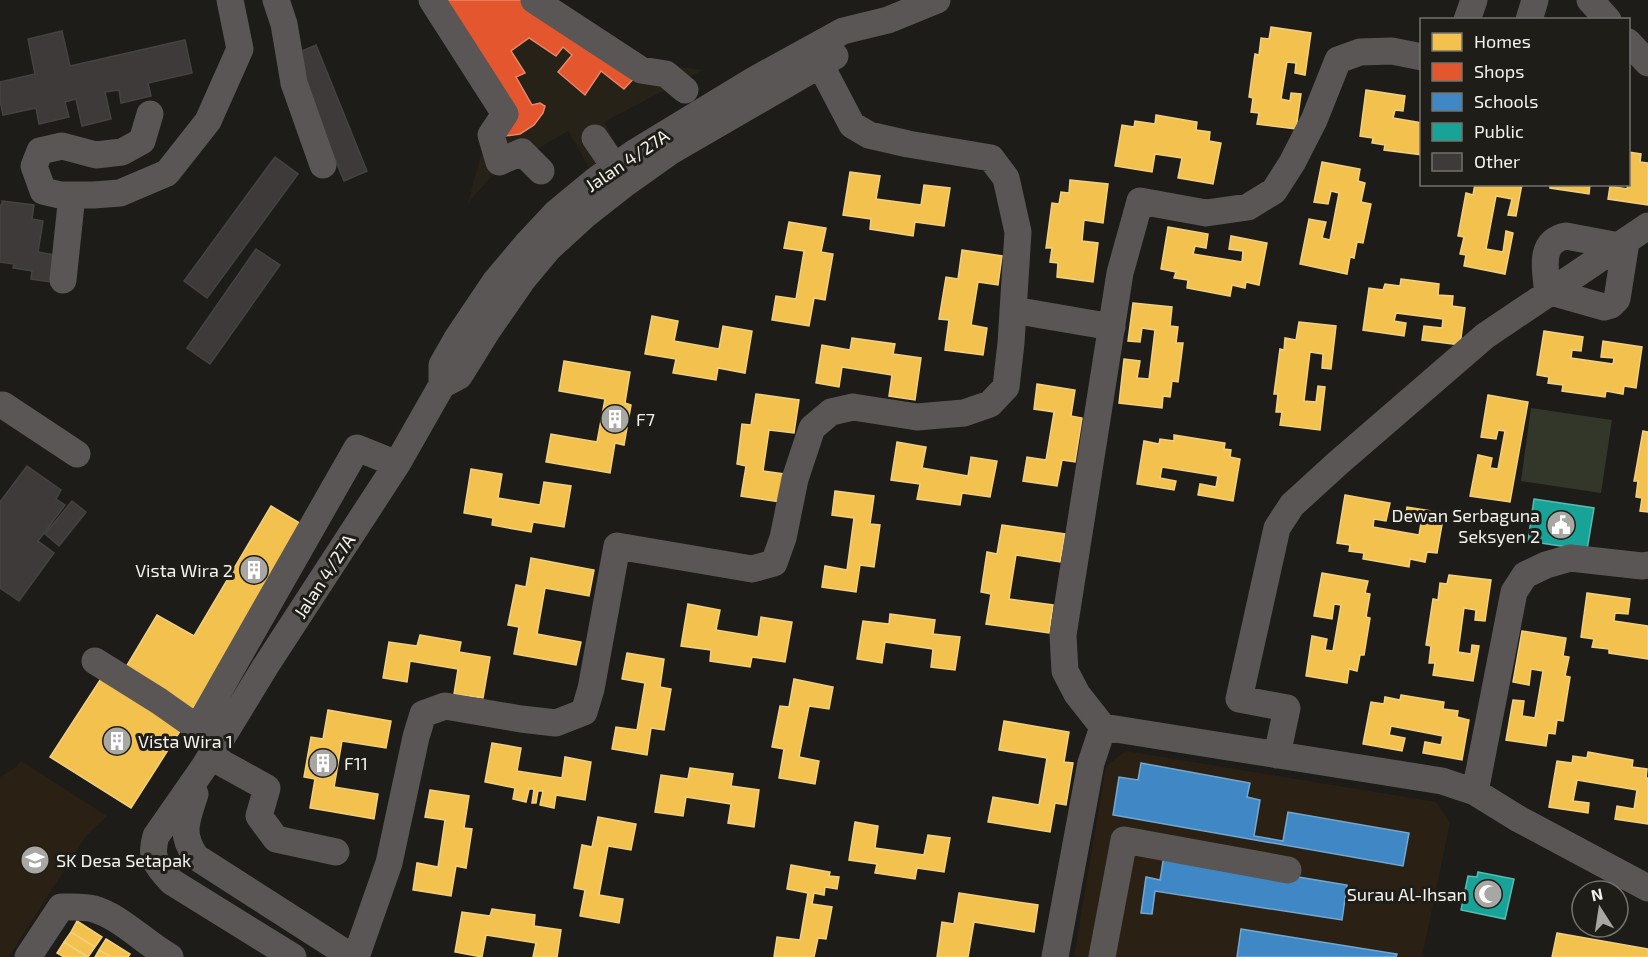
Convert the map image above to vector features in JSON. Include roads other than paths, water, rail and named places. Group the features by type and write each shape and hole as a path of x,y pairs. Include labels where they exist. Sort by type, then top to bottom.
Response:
{"street":[{"path":"150,114 142,141 122,152 96,155 62,146 40,151 34,166 43,191 60,195 120,193 167,173 208,121 240,49 230,0"},
{"path":"276,0 284,24 294,83 323,165"},
{"path":"432,0 505,114 491,135 498,162 522,152 541,171"},
{"path":"534,0 641,70 666,74 686,90"},
{"name":"Jalan 4/27A","path":"292,957 172,882 157,866 152,849 156,836 208,749 265,667 397,464 442,385 459,376 523,279 548,249 577,222 620,174 698,114 804,51 843,31 888,20 937,0"},
{"path":"1468,18 1474,0"},
{"path":"1530,18 1535,0"},
{"name":"Jalan 4/27A","path":"620,174 671,151 852,46 888,20"},
{"path":"1630,43 1648,63"},
{"path":"1420,57 1392,51 1360,52 1338,60 1314,120 1292,163 1274,191 1248,207 1206,213 1140,201 1120,273 1064,635 1065,671 1077,694 1103,727 1442,781 1475,792 1517,818 1643,880"},
{"path":"354,957 389,863 423,714 445,706 556,723 584,712 591,689 617,546 752,569 774,563 783,538 795,479 812,428 831,412 853,407 917,417 964,413 990,404 1006,387 1018,232 1006,177 991,158 869,135 852,125 820,64"},
{"path":"595,138 620,174"},
{"path":"63,280 72,195"},
{"path":"1277,755 1287,708 1239,699 1276,528 1293,505 1338,463 1485,336 1648,226"},
{"path":"1550,293 1545,256 1550,246 1558,238 1566,236 1623,244"},
{"path":"1550,293 1604,307 1611,305 1617,299 1623,244"},
{"path":"1013,310 1112,327"},
{"path":"0,405 77,454"},
{"path":"208,749 357,448 397,464"},
{"path":"1475,792 1514,592 1525,575 1546,565 1570,558 1648,565"},
{"path":"95,662 159,701 208,749 267,788 259,816 276,839 336,852"},
{"path":"1055,957 1091,763 1103,727"},
{"name":"Jalan 4/27A","path":"208,749 185,827 189,848 196,857 354,957"},
{"path":"1102,957 1124,840 1288,870"},
{"path":"28,957 61,907 93,909 110,915 158,954"}],"place":[{"name":"F7","path":"615,419"},
{"name":"Dewan Serbaguna Seksyen 2","path":"1561,525"},
{"name":"Vista Wira 2","path":"254,570"},
{"name":"Vista Wira 1","path":"117,741"},
{"name":"F11","path":"323,763"},
{"name":"SK Desa Setapak","path":"35,860"},
{"name":"Surau Al-Ihsan","path":"1488,894"}]}
